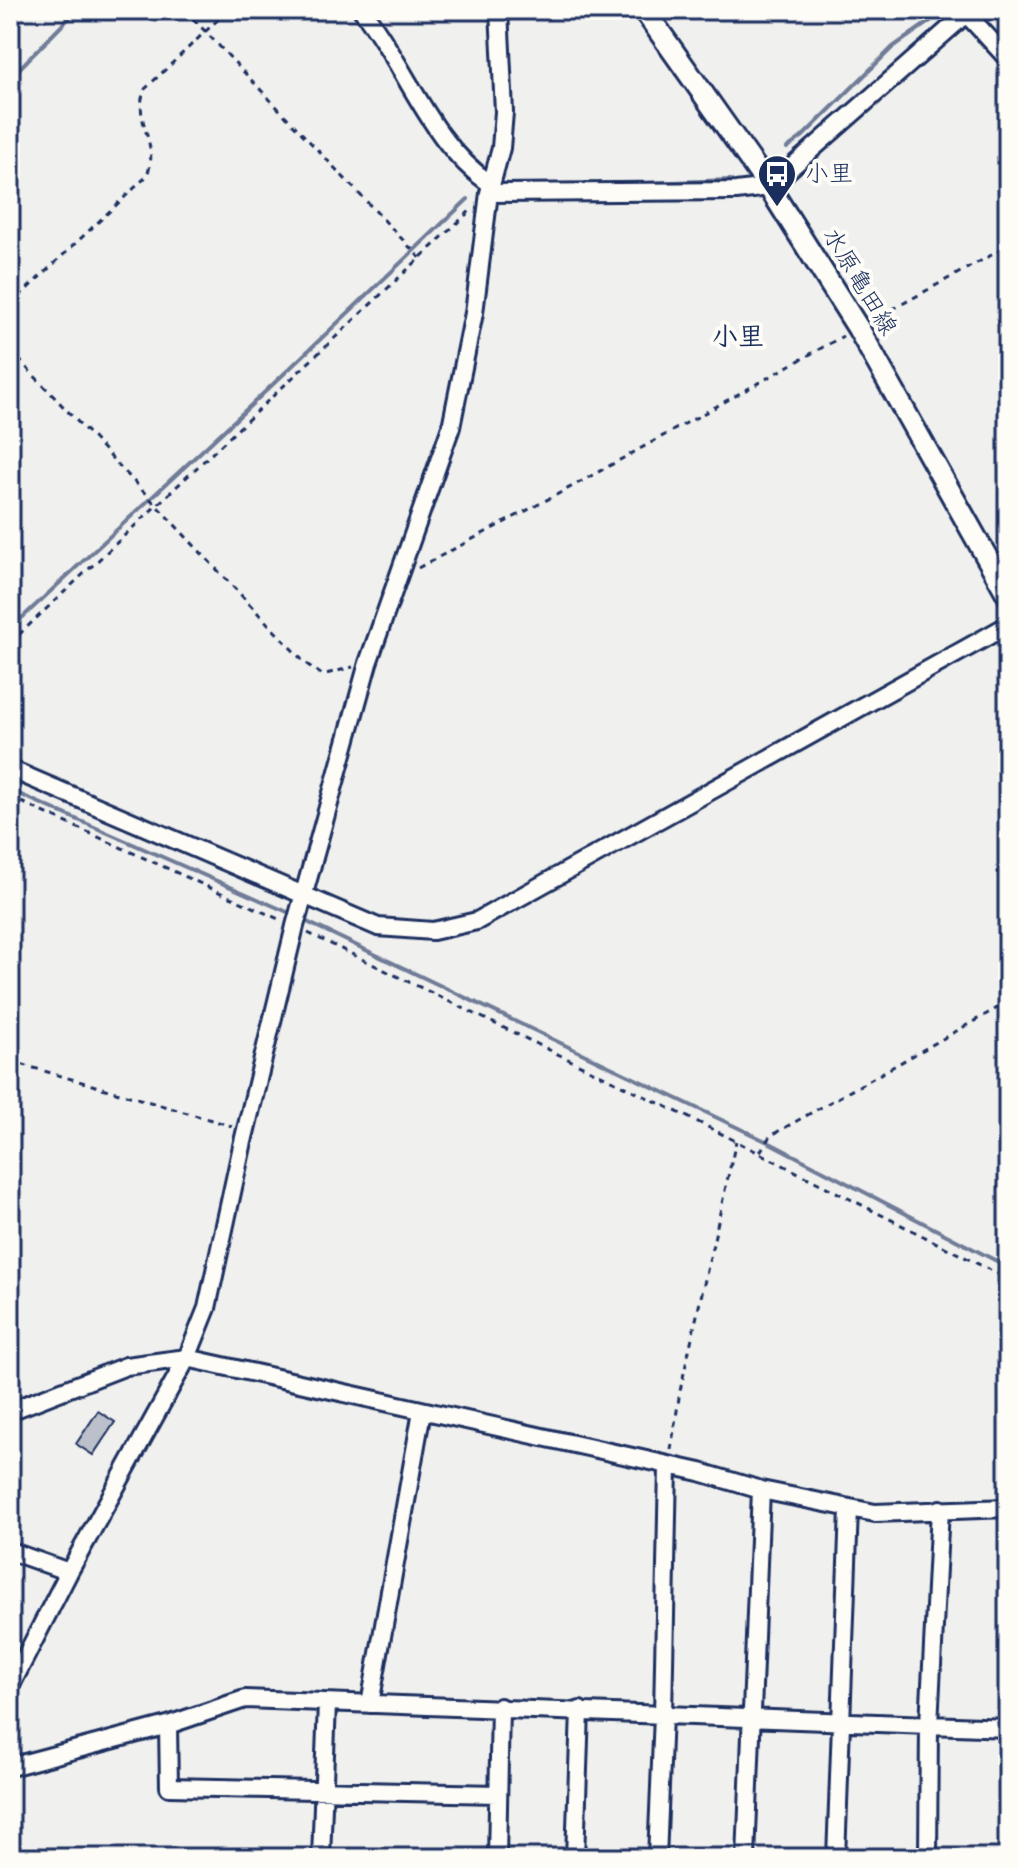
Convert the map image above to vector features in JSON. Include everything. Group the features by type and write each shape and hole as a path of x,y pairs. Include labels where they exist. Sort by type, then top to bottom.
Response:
{"main road":[{"name":"水原亀田線","path":"644,10 769,187 858,328 1008,595"}],"street":[{"path":"362,10 425,111 465,163 490,189 736,191 769,187 965,12 1008,59"},
{"path":"10,1687 69,1572 187,1358 207,1308 303,896 368,663 451,427 474,313 490,189 501,148 504,112 499,10"},
{"path":"10,769 378,927 433,931 477,921 1008,625"},
{"path":"10,1411 126,1366 187,1358 700,1472 761,1490 849,1509 875,1513 1008,1508"},
{"path":"370,1704 422,1411"},
{"path":"657,1858 668,1466"},
{"path":"746,1858 761,1490"},
{"path":"836,1858 849,1509"},
{"path":"928,1858 929,1724 940,1509"},
{"path":"10,1551 69,1572"},
{"path":"10,1767 168,1725 245,1699 1008,1728"},
{"path":"321,1858 327,1703"},
{"path":"497,1858 500,1707"},
{"path":"575,1858 580,1710"},
{"path":"168,1725 169,1787 498,1794"}],"path":[{"path":"185,10 420,258"},
{"path":"10,305 146,177 153,161 139,102 145,89 228,10"},
{"path":"10,643 490,189"},
{"path":"398,575 409,573 560,494 1008,246"},
{"path":"10,350 316,673 322,675 368,663"},
{"path":"10,797 295,926 736,1141 1008,1279"},
{"path":"760,1153 770,1136 1008,1002"},
{"path":"10,1061 247,1129"},
{"path":"668,1466 680,1391 736,1141"}],"building":[{"path":"98,1411 115,1422 93,1455 76,1444"}],"waterway":[{"path":"10,78 77,10"},
{"path":"787,148 893,47 946,10"},
{"path":"1001,38 1008,46"},
{"path":"618,184 731,180"},
{"path":"10,629 468,199"},
{"path":"10,790 292,914"},
{"path":"303,920 772,1144 1008,1267"}],"place":[{"name":"小里","path":"777,208"}],"district":[{"name":"小里","path":"738,338"}]}
